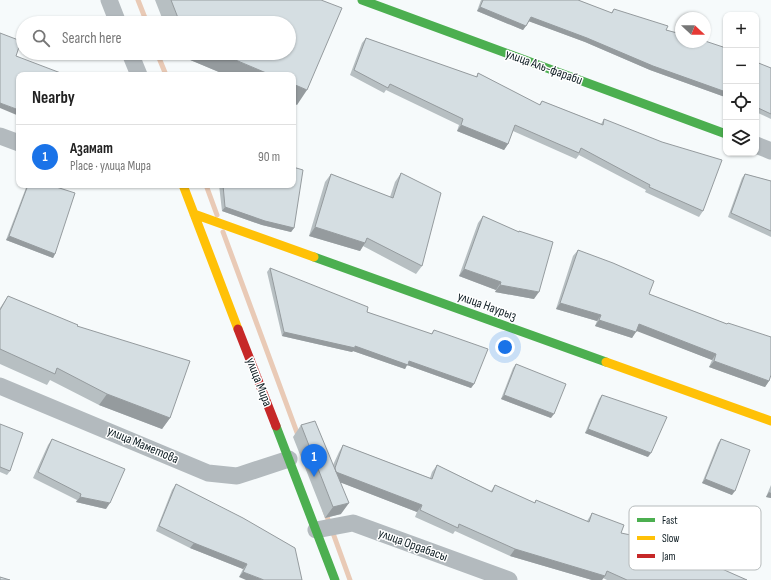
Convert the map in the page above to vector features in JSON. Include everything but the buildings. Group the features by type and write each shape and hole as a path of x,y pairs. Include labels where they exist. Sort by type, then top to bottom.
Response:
{"street":[{"path":"109,0 115,16"},
{"name":"улица Аль-фараби","path":"362,0 723,133"},
{"path":"133,60 138,72"},
{"path":"0,136 16,142"},
{"path":"759,146 771,151"},
{"name":"улица Мира","path":"184,188 335,580"},
{"name":"улица Наурыз","path":"194,214 771,422"},
{"name":"улица Маметова","path":"0,386 208,473 237,476 289,459"},
{"name":"улица Ордабасы","path":"316,530 354,523 509,580"}],"waterway":[{"path":"138,0 144,16"},
{"path":"160,60 165,72"},
{"path":"207,188 217,215"},
{"path":"223,232 299,438"},
{"path":"325,511 350,580"}],"traffic: fast":[{"path":"362,0 723,133"},
{"path":"314,257 606,362"},
{"path":"276,426 335,580"}],"traffic: slow":[{"path":"184,188 238,329"},
{"path":"194,214 314,257"},
{"path":"606,362 771,421"}],"traffic: jam":[{"path":"238,329 276,426"}],"place":[{"name":"Азамат","path":"314,477"}]}
